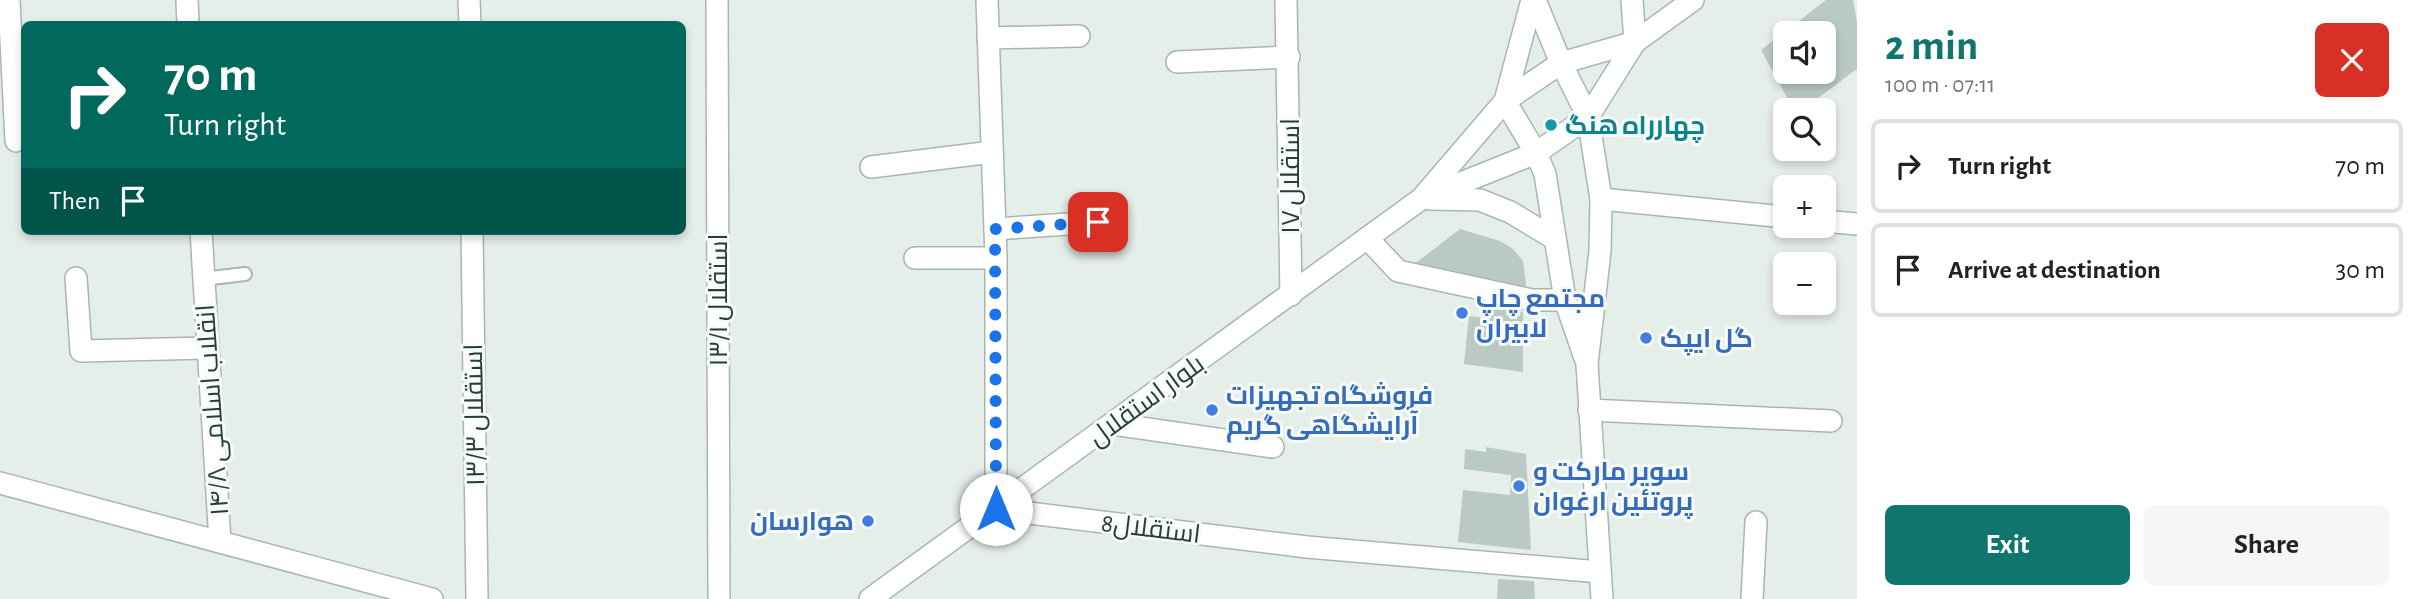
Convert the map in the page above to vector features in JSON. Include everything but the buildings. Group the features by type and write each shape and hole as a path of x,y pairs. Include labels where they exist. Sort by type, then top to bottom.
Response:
{"street":[{"path":"9,0 16,141"},
{"path":"187,0 188,21"},
{"path":"469,0 470,21"},
{"name":"۱۳/۱ استقلال","path":"717,0 719,599"},
{"path":"987,0 996,258 996,509"},
{"name":"۱۷ استقلال","path":"1286,0 1291,295"},
{"path":"1534,0 1588,117 1601,200 1600,251 1587,364 1602,599"},
{"path":"1534,0 1504,101 1536,153 1545,174 1565,300 1587,364"},
{"path":"1632,0 1635,42"},
{"name":"بلوار استقلال","path":"870,599 1421,199 1504,101 1562,63 1635,42 1693,0"},
{"path":"988,38 1079,36"},
{"name":"بلوار استقلال","path":"1421,199 1536,153 1588,117 1635,42"},
{"path":"1177,62 1289,58"},
{"path":"871,167 992,152"},
{"path":"1421,199 1480,200 1510,212 1555,239"},
{"path":"1601,200 1773,216"},
{"path":"995,229 1098,222"},
{"path":"1836,222 1857,224"},
{"name":"۱۴/۸ انقلاب اسلامی","path":"201,235 220,542"},
{"name":"۱۳/۳ استقلال","path":"472,235 477,599"},
{"path":"1367,239 1398,271 1532,300 1565,300"},
{"path":"915,258 996,258"},
{"path":"76,278 81,351 207,348"},
{"path":"1589,410 1831,421"},
{"path":"1112,424 1273,447"},
{"path":"0,483 432,599"},
{"name":"استقلال8","path":"996,509 1307,547 1601,572"},
{"path":"1752,599 1756,522"}],"lane":[{"path":"203,279 245,274"}],"place":[{"name":"چهارراه هنگ","path":"1551,125"},
{"name":"مجتمع چاپ لابيران","path":"1462,313"},
{"name":"گل ایپک","path":"1646,338"},
{"name":"فروشگاه تجهیزات آرایشگاهی گریم","path":"1212,410"},
{"name":"سوپر مارکت و پروتئین ارغوان","path":"1519,486"},
{"name":"هوارسان","path":"868,521"}],"route":[{"path":"996,509 995,229 1098,222"}]}
